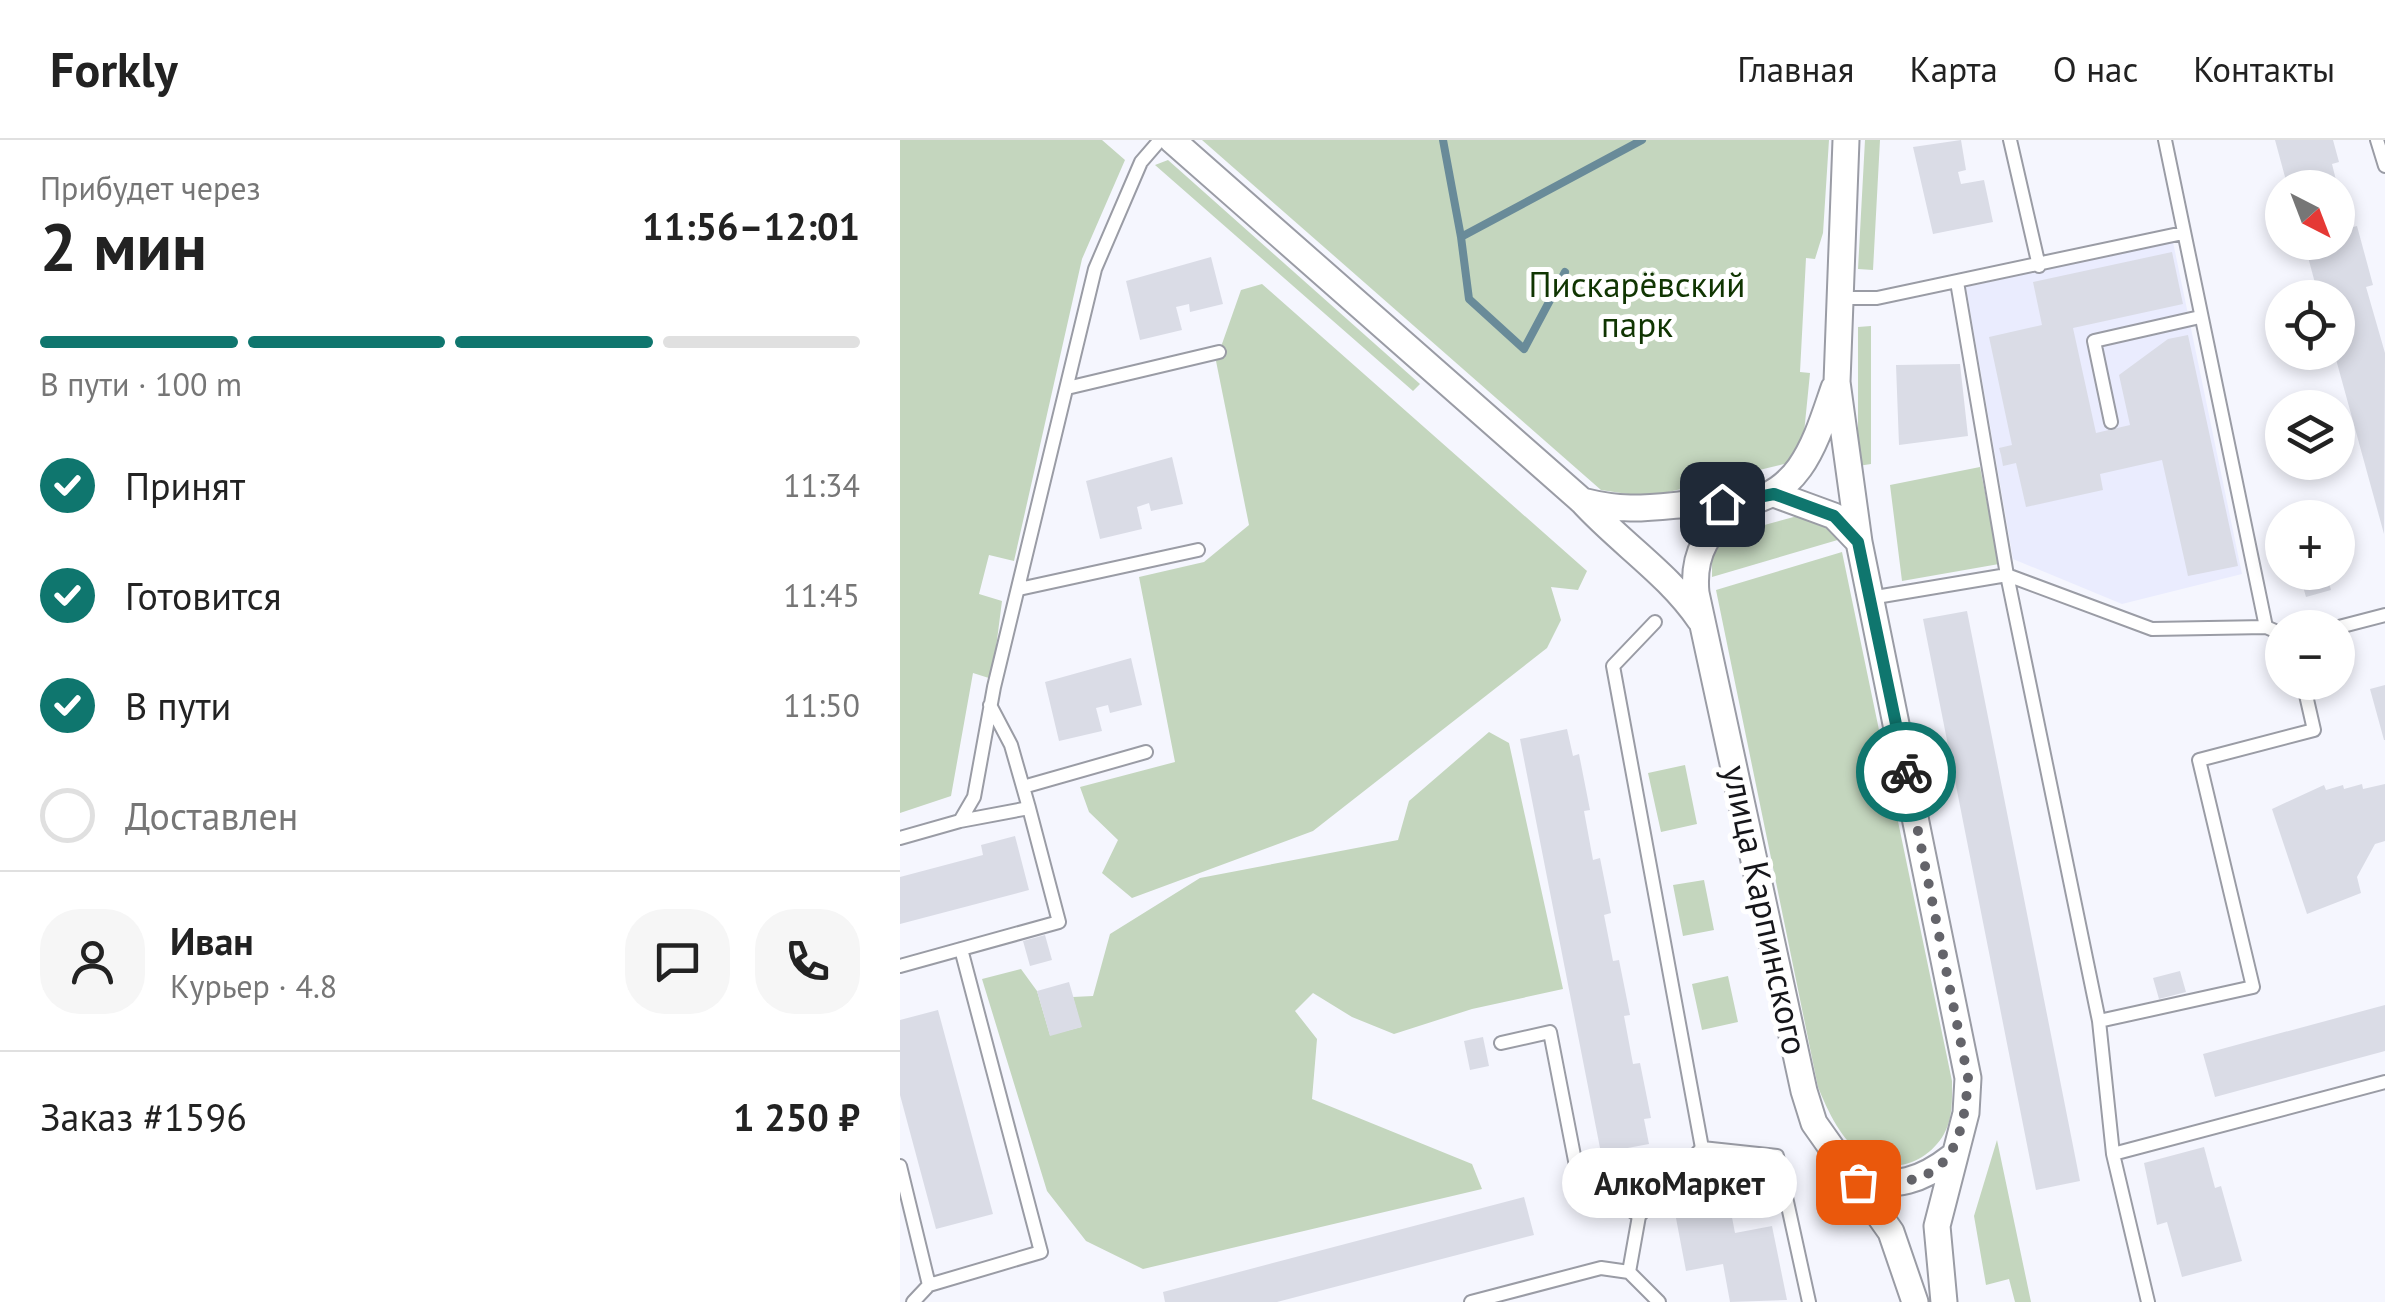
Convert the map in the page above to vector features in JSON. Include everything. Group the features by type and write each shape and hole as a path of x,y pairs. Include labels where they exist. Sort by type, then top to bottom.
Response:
{"street":[{"name":"улица Карпинского","path":"1172,140 1582,501 1610,532 1685,598 1702,624"},
{"path":"1846,140 1837,382 1858,542 1968,1078 1966,1114 1937,1226 1944,1302"},
{"path":"1582,501 1648,512 1689,504 1740,504 1774,494 1796,476 1810,455 1837,382"},
{"path":"1774,494 1834,516 1858,542"},
{"name":"улица Карпинского","path":"1740,504 1703,540 1696,560 1702,624 1804,1091 1814,1123 1891,1232 1910,1301"},
{"path":"1858,1182 1908,1184 1930,1175 1952,1157"}],"lane":[{"path":"960,821 974,798 990,705 1095,269 1141,162 1160,140"},
{"path":"2010,140 2039,266"},
{"path":"2165,140 2265,622"},
{"path":"2377,140 2385,166"},
{"path":"1839,298 1877,298 2182,233"},
{"path":"1956,282 2006,575 2099,1021 2113,1154 2148,1302"},
{"path":"2111,422 2094,341 2200,317"},
{"path":"1068,388 1219,352"},
{"path":"1018,589 1198,550"},
{"path":"1870,598 2006,575 2152,629 2265,627"},
{"path":"2355,623 2385,615"},
{"path":"1655,622 1613,666 1702,1148"},
{"path":"2099,1021 2253,987 2199,760 2314,730 2306,700"},
{"path":"900,966 1060,922 1023,786 1010,746 990,705"},
{"path":"1023,786 1146,752"},
{"path":"900,838 1029,808"},
{"path":"913,1302 929,1285 1041,1252 961,949"},
{"path":"1501,1043 1550,1032 1577,1172 1639,1216"},
{"path":"2113,1154 2385,1082"},
{"path":"1629,1272 1639,1216 1702,1148"},
{"path":"1702,1148 1778,1156 1809,1302"},
{"path":"900,1166 929,1285"},
{"path":"1471,1302 1601,1268 1629,1272 1660,1302"}],"shaded area":[{"path":"2173,242 2242,574 2122,604 2013,559 1966,287"}],"green space":[{"path":"900,140 1102,140 1125,160 1082,259 1014,561 989,555 979,594 1002,601 992,679 973,673 951,796 900,813"},
{"name":"Пискарёвский парк","path":"1202,140 1829,140 1823,233 1815,259 1806,258 1800,372 1810,373 1804,433 1788,463 1648,497 1601,490"},
{"path":"1865,140 1880,140 1873,270 1858,269"},
{"path":"1168,160 1420,384 1413,391 1155,165"},
{"path":"1262,284 1587,571 1578,590 1551,587 1561,620 1547,648 1313,831 1132,898 1102,873 1118,840 1089,812 1080,787 1175,762 1139,577 1204,562 1249,525 1216,361 1241,290"},
{"path":"1871,326 1871,464 1858,466 1858,327"},
{"path":"1980,467 1999,564 1902,581 1890,485"},
{"path":"1801,515 1824,521 1841,539 1712,577 1712,556 1724,536"},
{"path":"1842,552 1952,1081 1950,1115 1944,1134 1929,1152 1898,1166 1876,1163 1849,1143 1818,1087 1716,590"},
{"path":"1489,732 1509,743 1563,989 1472,1009 1394,1034 1352,1017 1313,993 1295,1011 1317,1039 1312,1099 1472,1164 1482,1189 1143,1269 1086,1241 1047,1191 982,979 1021,969 1037,991 1050,1035 1081,1027 1073,997 1093,996 1110,934 1200,878 1398,840 1409,801"},
{"path":"1685,765 1697,824 1661,832 1648,773"},
{"path":"1704,880 1714,930 1683,936 1673,885"},
{"path":"1728,976 1738,1022 1702,1030 1692,984"},
{"path":"1997,1140 2031,1302 2015,1302 2009,1279 1986,1285 1974,1216"}],"building":[{"path":"1961,140 1966,170 1958,172 1961,184 1984,180 1993,222 1933,234 1913,147"},
{"path":"2275,140 2333,140 2339,162 2332,164 2334,170 2283,170"},
{"path":"2357,226 2373,285 2366,287 2385,353 2384,534 2355,428 2355,390 2344,390 2339,370 2355,370 2355,280 2314,280 2309,260 2355,260"},
{"path":"2172,252 2183,304 2073,328 2096,433 2130,425 2119,375 2168,339 2188,335 2238,566 2188,576 2162,460 2100,474 2103,490 2026,507 2016,463 2003,466 1999,448 2012,445 1989,337 2042,325 2033,282"},
{"path":"1211,257 1223,304 1190,312 1189,304 1176,307 1182,330 1140,340 1126,281"},
{"path":"1960,364 1968,436 1899,445 1896,365"},
{"path":"1172,457 1183,504 1151,511 1149,503 1137,507 1142,529 1100,539 1086,481"},
{"path":"2304,590 2331,590 2306,597"},
{"path":"1967,611 2080,1181 2036,1190 1923,619"},
{"path":"1131,658 1142,705 1110,713 1108,705 1096,708 1102,731 1059,741 1045,682"},
{"path":"2385,685 2385,740 2384,740 2370,689"},
{"path":"1567,729 1573,756 1579,754 1590,810 1584,811 1593,860 1600,858 1611,913 1604,915 1613,961 1619,960 1630,1015 1624,1016 1633,1064 1640,1063 1651,1118 1644,1119 1649,1144 1601,1153 1520,739"},
{"path":"2362,784 2363,789 2385,784 2385,841 2375,844 2357,877 2361,893 2307,914 2272,809 2324,785 2326,790"},
{"path":"1015,836 1029,890 900,924 900,877 983,855 981,845"},
{"path":"1045,935 1052,960 1030,966 1023,941"},
{"path":"2180,971 2186,992 2159,999 2153,978"},
{"path":"1069,982 1082,1027 1050,1036 1037,991"},
{"path":"2385,1005 2385,1051 2215,1097 2203,1054"},
{"path":"938,1010 993,1214 936,1229 900,1095 900,1020"},
{"path":"1483,1037 1489,1066 1470,1070 1464,1041"},
{"path":"2204,1147 2215,1188 2221,1186 2242,1261 2182,1277 2167,1222 2157,1225 2144,1163"},
{"path":"1726,1186 1735,1233 1772,1226 1787,1300 1730,1302 1723,1264 1686,1271 1672,1197"},
{"path":"1524,1197 1534,1235 1277,1302 1165,1302 1163,1292"}],"waterway":[{"path":"1443,140 1461,237 1642,140"},
{"path":"1461,237 1469,299 1524,349 1565,272"}],"way so far":[{"path":"1858,1182 1908,1184 1930,1175 1952,1157 1966,1114 1968,1078 1906,772"}],"place":[{"name":"АлкоМаркет","path":"1858,1182"}],"route":[{"path":"1722,504 1740,504 1774,494 1798,500 1834,516 1858,542 1906,772"}]}
